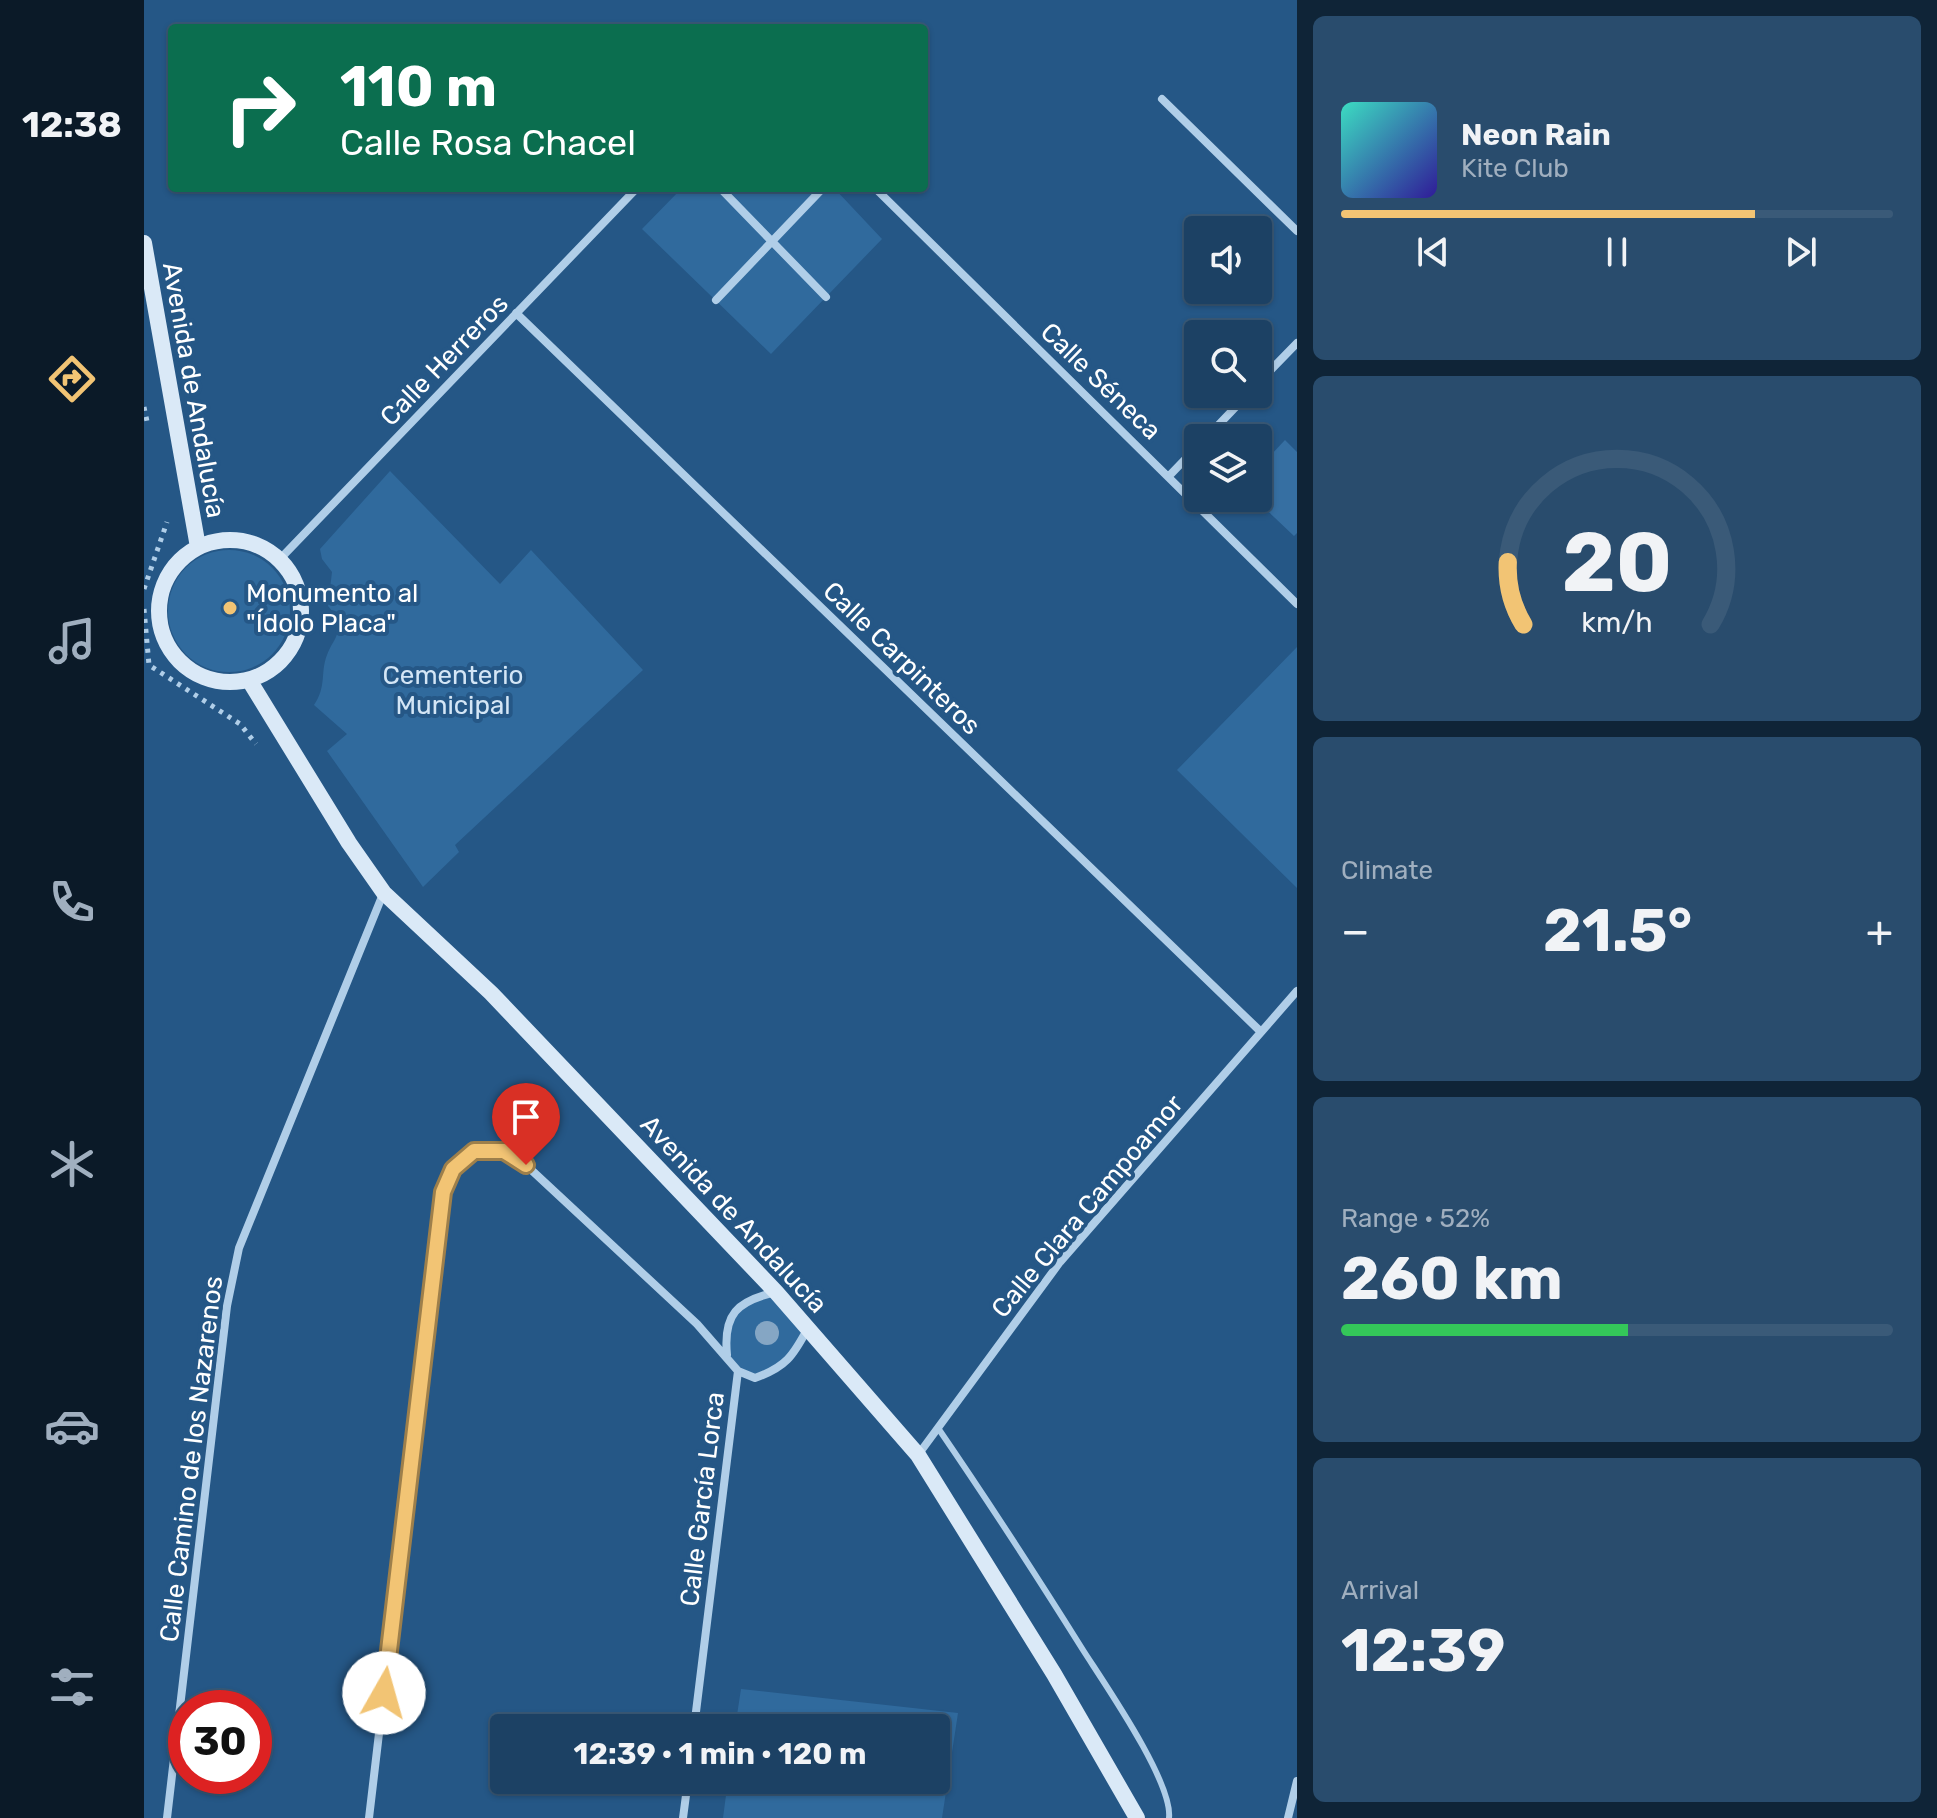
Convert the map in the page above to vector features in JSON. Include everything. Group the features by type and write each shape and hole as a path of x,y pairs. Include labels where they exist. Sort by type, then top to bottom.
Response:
{"street":[{"path":"1162,99 1297,231"},
{"name":"Calle Herreros","path":"279,560 633,192"},
{"path":"724,192 826,297"},
{"path":"716,300 819,192"},
{"name":"Calle Séneca","path":"879,192 1297,604"},
{"name":"Avenida de Andalucía","path":"144,243 198,547"},
{"name":"Calle Carpinteros","path":"516,313 1260,1031"},
{"path":"1272,369 1297,343"},
{"path":"1219,424 1235,408"},
{"path":"1169,476 1184,460"},
{"path":"220,540 244,541 266,549 279,560 297,586 302,609 298,632 288,654 271,670 249,680 226,682 203,677 183,665 168,647 160,625 159,602 166,580 179,561 198,547 220,540"},
{"name":"Avenida de Andalucía","path":"249,680 349,843 384,893 491,993 776,1292 918,1455 1054,1674 1137,1818"},
{"name":"Calle Camino de los Nazarenos","path":"167,1818 227,1306 239,1248 384,893"},
{"name":"Calle Clara Campoamor","path":"918,1455 1060,1262 1297,991"},
{"name":"Calle García Lorca","path":"369,1818 443,1192 453,1169 474,1151 504,1151 526,1165 697,1324 738,1371 696,1714"},
{"path":"727,1355 725,1333 731,1317 743,1303 755,1296 776,1292"},
{"path":"738,1371 755,1378 776,1370 794,1354 808,1328"},
{"path":"1288,1818 1297,1781"},
{"path":"683,1818 686,1794"}],"lane":[{"path":"938,1428 1009,1532 1143,1746 1165,1793 1169,1818"}],"path":[{"path":"144,407 150,435"},
{"path":"144,589 168,520"},
{"path":"144,609 149,665 206,699 240,724 259,748"}],"green space":[{"path":"678,192 838,192 882,239 771,354 642,229"},
{"name":"Cementerio Municipal","path":"390,471 500,584 531,550 643,670 455,845 459,852 423,887 327,751 347,734 314,705 321,692 325,662 338,625 338,618 328,606 332,572 322,559 320,549"},
{"path":"229,550 252,554 272,568 286,588 290,611 286,634 272,654 252,668 229,672 206,668 186,654 172,634 168,611 172,588 186,568 206,554"},
{"path":"1297,647 1297,888 1177,770"},
{"path":"776,1292 808,1328 794,1354 755,1378 738,1371 727,1355 730,1327 736,1311 742,1306"},
{"path":"741,1689 958,1713 950,1766 950,1714 737,1714"},
{"path":"726,1794 946,1794 942,1818 723,1818"}],"building":[{"path":"1285,440 1297,452 1297,533 1294,536 1269,512 1272,512 1272,454"}],"place":[{"name":"Monumento al \"Ídolo Placa\"","path":"230,608"}],"route":[{"path":"384,1693 443,1192 453,1169 474,1151 504,1151 526,1165"}]}
